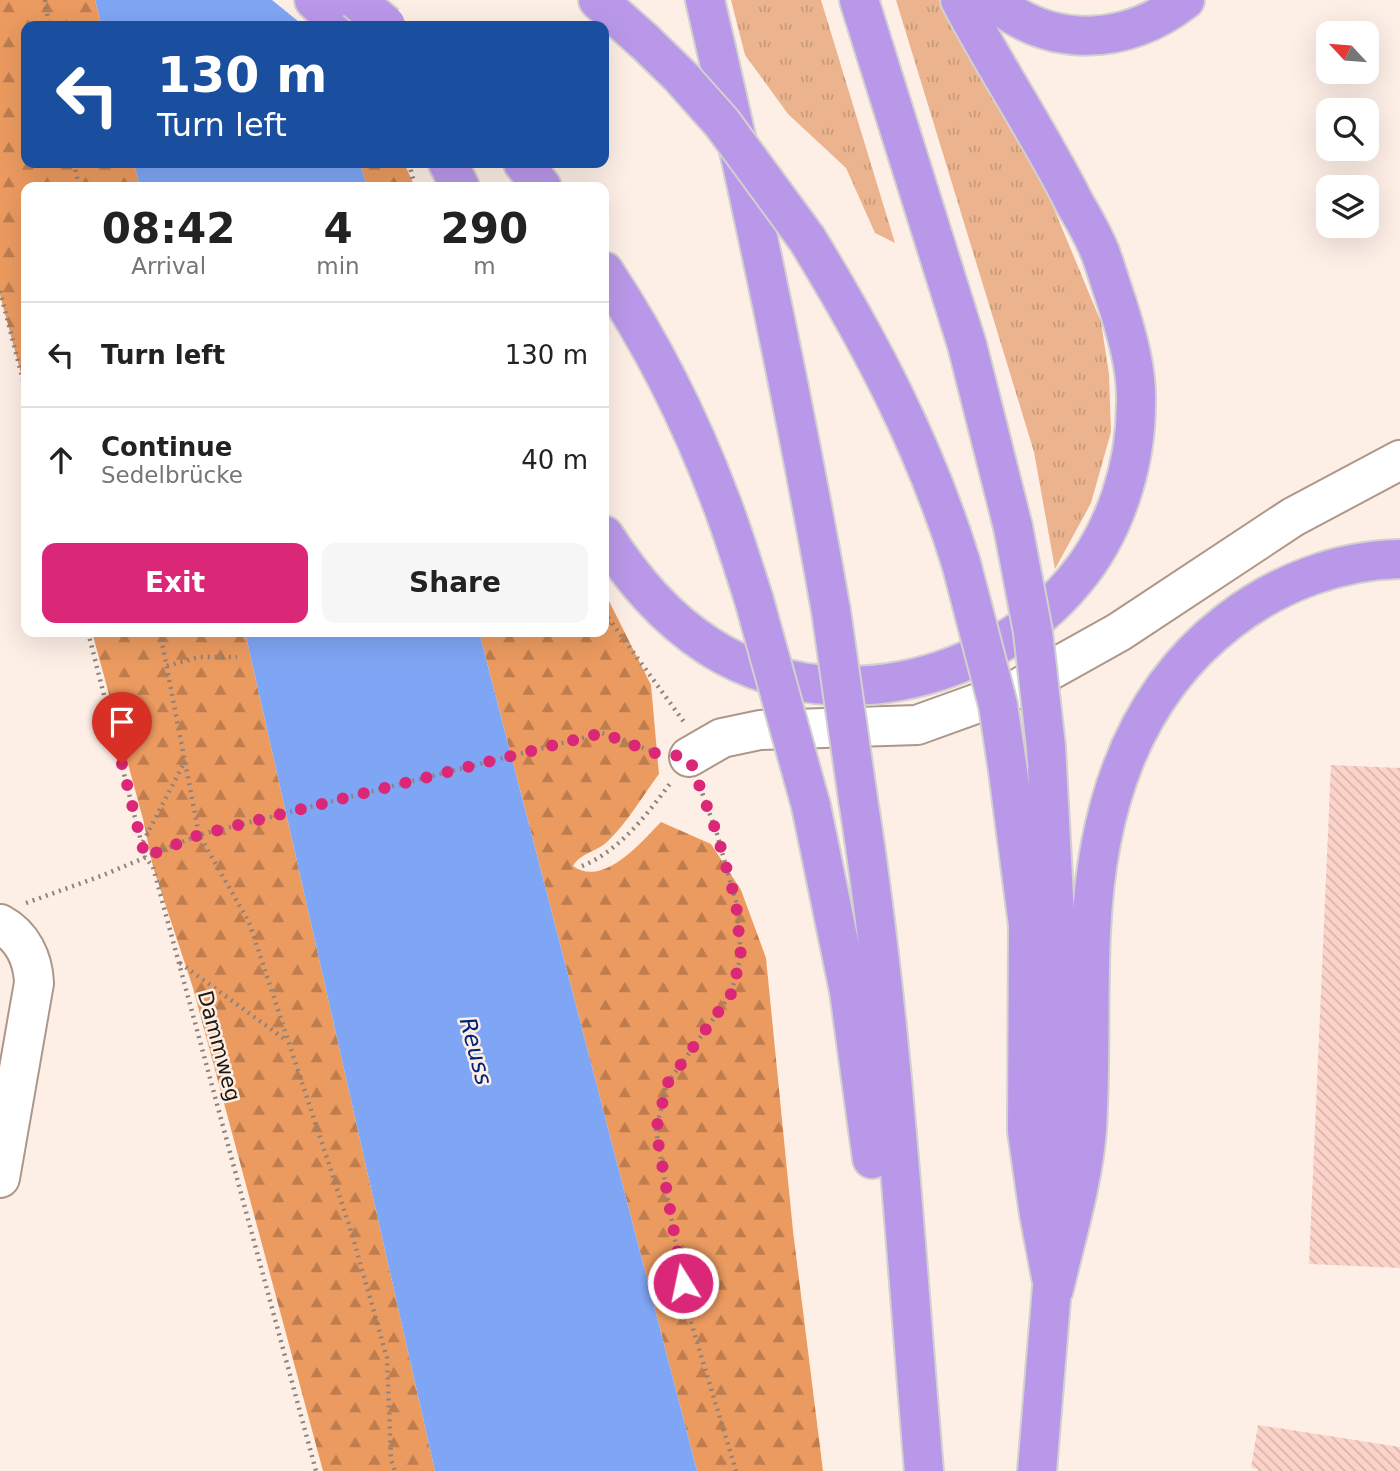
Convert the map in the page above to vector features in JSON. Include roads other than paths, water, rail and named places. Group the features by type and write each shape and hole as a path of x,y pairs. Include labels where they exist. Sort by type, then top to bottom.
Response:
{"highway":[{"path":"314,0 337,21"},
{"path":"356,0 380,21"},
{"path":"598,0 681,77 722,123 807,239 853,314 907,419 944,508 961,562 998,705 1008,771 1028,925 1027,1131 1039,1214 1054,1289"},
{"path":"705,0 776,315 831,611 859,799 884,1004 924,1471"},
{"path":"859,0 967,345 1013,527 1033,632 1046,747 1057,955 1058,1065 1054,1289 1037,1471"},
{"path":"609,543 626,570 647,595 677,623 713,649 792,680 829,686 892,684 935,674 977,656 1033,621 1075,581 1096,552 1120,497 1135,435 1137,401 1126,331 1099,251 1055,164 978,36 960,0"},
{"path":"993,0 1024,22 1045,30 1094,36 1141,27 1185,0"},
{"path":"527,168 538,182"},
{"path":"609,279 659,363 721,500 754,600 811,806 849,991 867,1113 899,1471"},
{"path":"1054,1289 1074,1206 1087,1130 1091,930 1106,820 1121,766 1155,698 1186,660 1214,632 1245,609 1276,592 1341,565 1394,559"}],"street":[{"path":"696,0 716,47"},
{"path":"689,757 722,738 760,730 917,725 1017,689 1119,632 1293,517 1400,460"},
{"path":"0,924 22,943 34,973 1,1164"}],"water":[{"path":"95,0 319,0 325,21 101,21"},
{"path":"135,168 361,168 366,182 139,182"},
{"name":"Reuss","path":"246,637 480,637 697,1471 435,1471"}]}
